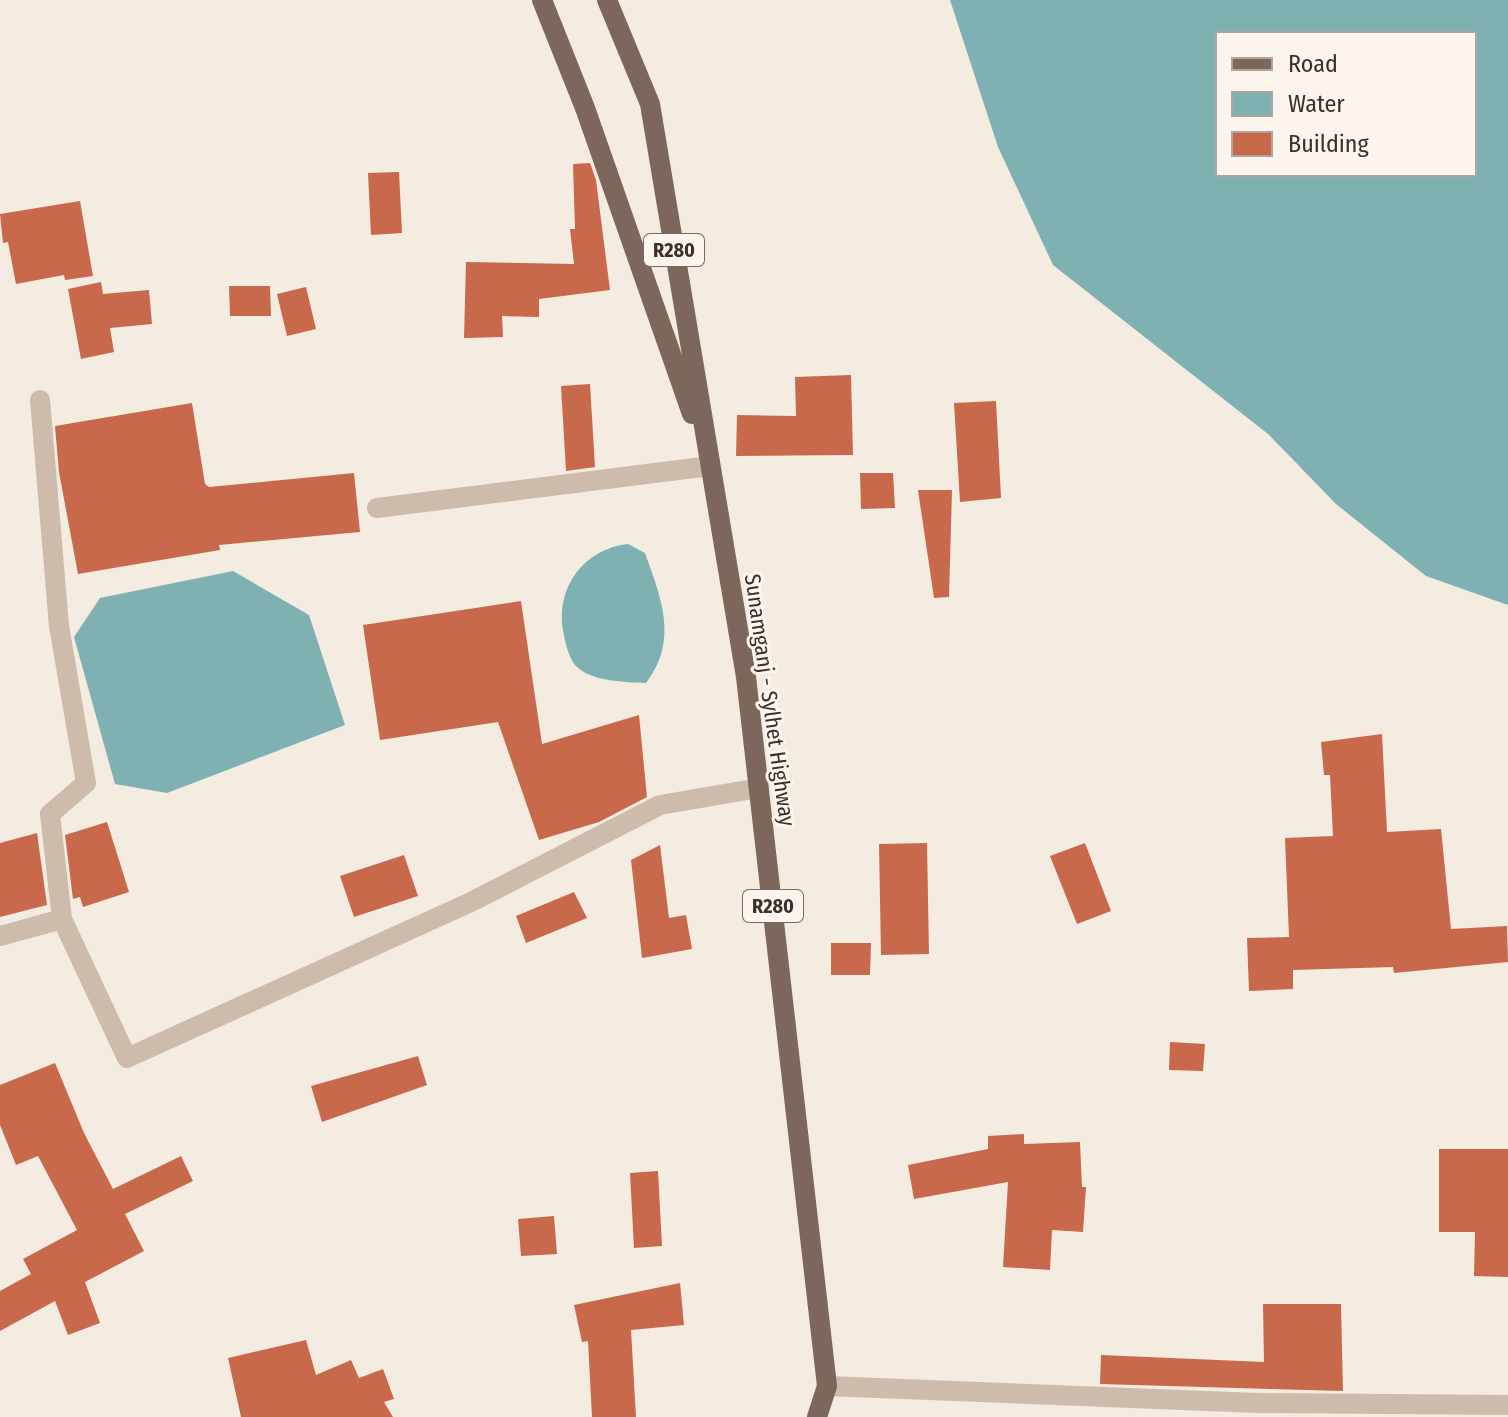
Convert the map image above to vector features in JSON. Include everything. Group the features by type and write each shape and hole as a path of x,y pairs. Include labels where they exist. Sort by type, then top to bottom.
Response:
{"main road":[{"path":"542,0 585,108 710,466"},
{"name":"Sunamganj - Sylhet Highway","path":"607,0 650,104 746,677 827,1386 817,1417"}],"street":[{"path":"40,400 59,626 86,783 50,814 62,919 127,1058 471,902 660,805 759,788"},
{"path":"377,508 710,466"},
{"path":"0,936 62,919"},
{"path":"827,1386 1480,1411 1508,1405"}],"water":[{"path":"950,0 1508,0 1508,605 1426,576 1336,504 1268,434 1053,265 998,147"},
{"path":"628,544 645,553 657,586 664,619 662,651 646,683 609,680 582,671 570,657 563,630 564,599 576,573 598,554"},
{"path":"233,571 309,615 345,725 167,793 115,784 74,637 100,598"}],"building":[{"path":"590,163 596,180 610,290 539,299 539,317 502,316 503,337 464,338 466,262 574,264 570,229 575,229 573,164"},
{"path":"399,172 402,233 371,235 368,173"},
{"path":"80,201 93,276 65,280 64,275 16,284 8,242 3,243 0,214"},
{"path":"101,282 103,294 149,290 152,324 110,328 114,352 81,359 68,289"},
{"path":"229,286 270,286 271,316 230,316"},
{"path":"306,287 316,329 287,336 277,294"},
{"path":"851,375 853,455 736,456 737,415 796,416 795,377"},
{"path":"590,384 595,467 566,471 561,386"},
{"path":"996,401 1001,498 960,502 954,403"},
{"path":"192,403 205,484 209,487 354,473 360,532 219,545 220,550 78,574 59,472 55,426"},
{"path":"860,473 893,473 895,508 861,509"},
{"path":"918,490 952,490 949,597 934,598"},
{"path":"521,601 542,744 639,715 647,797 599,822 539,840 498,722 380,740 363,625"},
{"path":"1382,734 1387,832 1441,829 1451,929 1507,926 1508,962 1394,973 1393,967 1293,970 1293,989 1249,991 1247,938 1289,937 1285,838 1333,836 1330,775 1324,775 1321,742"},
{"path":"107,822 129,892 83,907 80,897 73,899 65,835"},
{"path":"37,833 47,905 0,917 0,843"},
{"path":"927,843 929,954 881,955 879,844"},
{"path":"1085,843 1111,911 1077,924 1050,856"},
{"path":"660,845 669,918 686,915 692,949 642,958 631,860"},
{"path":"404,855 418,896 354,917 340,876"},
{"path":"574,892 587,918 526,943 516,916"},
{"path":"831,943 871,943 870,975 831,975"},
{"path":"1170,1042 1205,1044 1203,1071 1169,1070"},
{"path":"418,1056 427,1085 322,1122 311,1086"},
{"path":"55,1063 84,1133 113,1189 181,1156 193,1181 125,1214 144,1251 85,1282 100,1323 68,1335 55,1301 0,1331 0,1291 31,1274 23,1259 77,1230 38,1156 16,1165 0,1125 0,1085"},
{"path":"1024,1134 1024,1144 1080,1142 1082,1187 1086,1187 1083,1232 1052,1230 1050,1270 1003,1267 1008,1182 914,1199 908,1165 988,1149 988,1136"},
{"path":"1439,1149 1508,1149 1508,1277 1474,1276 1475,1232 1439,1232"},
{"path":"658,1171 662,1246 634,1248 630,1173"},
{"path":"554,1216 557,1254 521,1256 518,1219"},
{"path":"680,1283 684,1325 631,1330 636,1417 592,1417 588,1341 582,1342 574,1305"},
{"path":"1263,1304 1341,1304 1343,1391 1100,1384 1101,1355 1264,1362"},
{"path":"306,1340 316,1375 351,1360 359,1378 383,1369 394,1399 384,1402 393,1417 241,1417 228,1358"}]}
